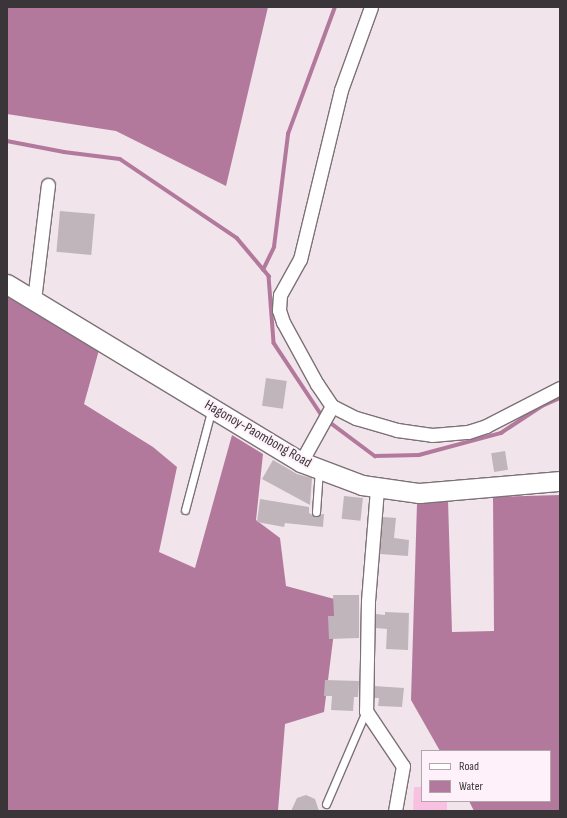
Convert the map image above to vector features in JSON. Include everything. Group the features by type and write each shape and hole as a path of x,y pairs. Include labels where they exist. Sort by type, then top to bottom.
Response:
{"main road":[{"name":"Hagonoy-Paombong Road","path":"7,284 301,462 319,469 377,489 436,492 560,481"}],"street":[{"path":"371,7 341,90 300,259 280,295 279,310 283,322 329,411 397,430 450,434 486,426 560,388"},
{"path":"34,300 48,185"},
{"path":"301,462 329,411"},
{"path":"377,489 368,601 366,711 403,766 395,811"}],"lane":[{"path":"184,510 212,408"},
{"path":"316,512 319,469"},
{"path":"326,804 366,711"}],"shaded area":[{"path":"414,787 421,787 421,802 447,802 447,811 413,811"}],"water":[{"path":"7,7 268,7 226,186 116,131 7,114"},
{"path":"7,296 99,350 84,404 153,447 177,467 159,552 195,568 232,435 263,454 256,520 280,538 286,586 338,600 324,712 285,724 278,811 7,811"},
{"path":"560,495 560,811 474,811 470,802 551,802 551,750 439,750 411,700 417,503 448,500 452,632 494,631 493,497"}],"building":[{"path":"60,211 95,214 91,255 56,252"},
{"path":"266,378 287,381 283,409 262,406"},
{"path":"505,451 508,470 494,472 491,453"},
{"path":"273,460 297,474 312,478 310,505 262,479"},
{"path":"344,496 363,498 360,521 342,519"},
{"path":"260,499 309,507 309,513 314,516 324,514 323,527 285,523 284,527 257,522"},
{"path":"383,517 396,518 394,538 409,540 408,556 380,554"},
{"path":"333,595 359,595 359,638 329,639 328,616 334,616"},
{"path":"385,612 409,613 408,650 386,649 387,629 376,628 376,614 385,615"},
{"path":"325,680 359,681 358,697 354,697 353,711 331,710 332,696 324,696"},
{"path":"374,686 404,688 402,707 378,706 379,698 374,698"},
{"path":"306,795 315,799 319,811 291,811 297,798"}],"waterway":[{"path":"263,270 274,247 288,134 335,7"},
{"path":"7,141 64,152 120,159 237,238 269,276 274,343 323,417"},
{"path":"328,421 375,456 419,455 501,433 542,406 560,398"}]}
